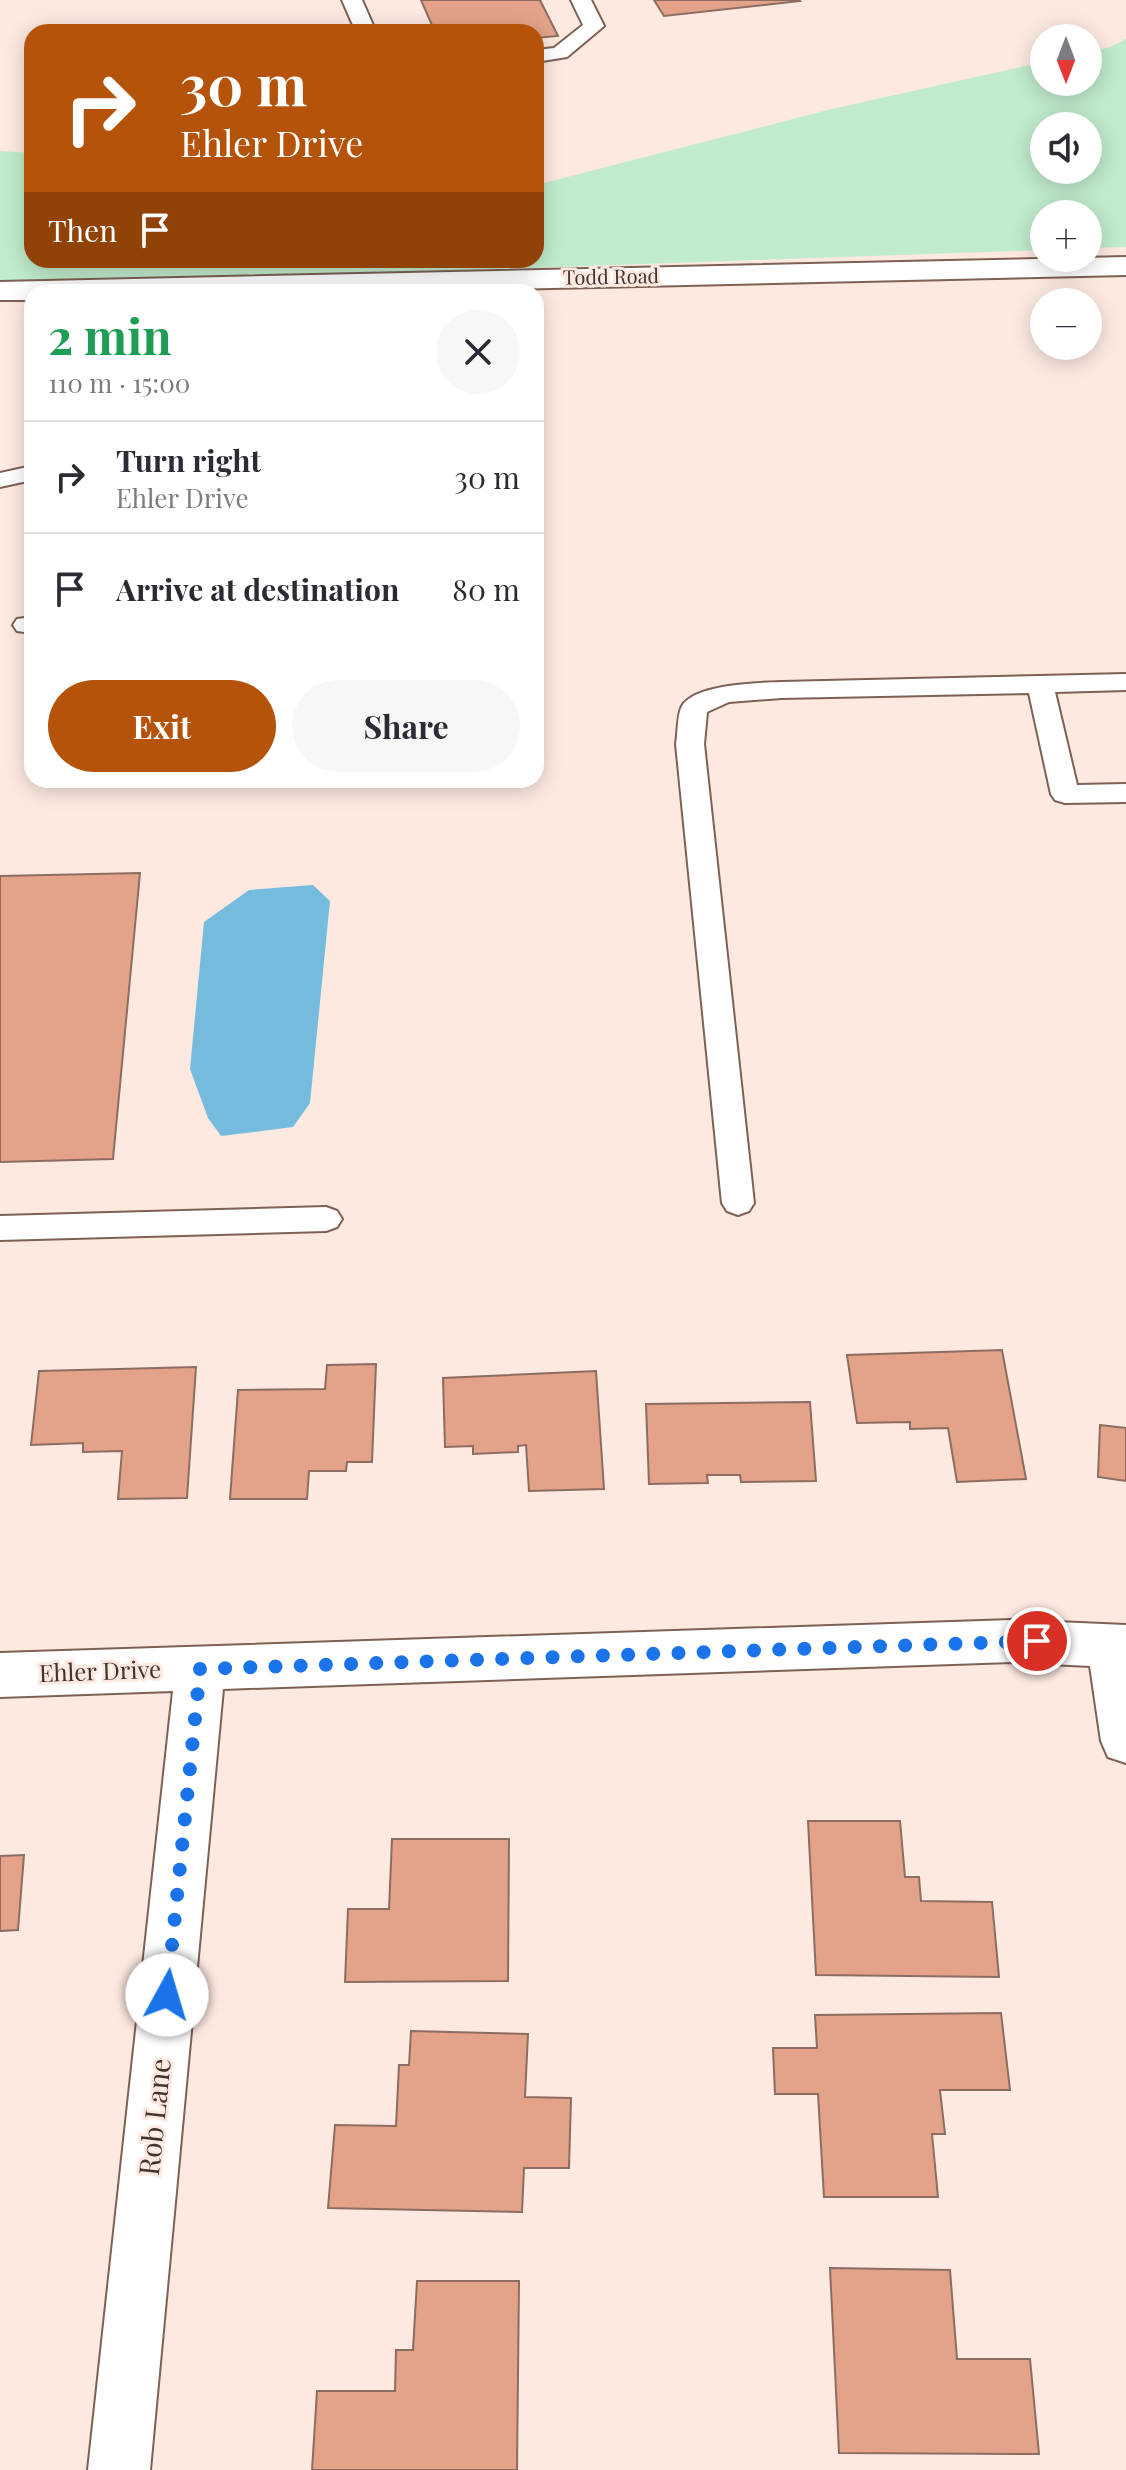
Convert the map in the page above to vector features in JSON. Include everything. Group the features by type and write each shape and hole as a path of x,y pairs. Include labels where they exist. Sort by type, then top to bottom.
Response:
{"street":[{"name":"Todd Road","path":"392,284 1126,266"},
{"name":"Todd Road","path":"0,291 24,291"},
{"name":"Ehler Drive","path":"0,1675 1012,1641 1091,1642 1119,1646"},
{"path":"1119,1646 1126,1741"},
{"name":"Rob Lane","path":"119,2470 200,1669"}],"lane":[{"path":"352,0 362,24"},
{"path":"544,55 560,53 594,26 581,0"},
{"path":"0,480 24,475"},
{"path":"738,1203 690,744 694,708 724,694 738,693 1126,682"},
{"path":"1040,684 1065,794 1126,793"},
{"path":"0,1228 326,1219"}],"green space":[{"path":"1126,39 1126,247 1102,248 1102,200 1030,200 1030,250 544,267 544,183 832,109 1030,65 1030,96 1102,96 1102,49"},
{"path":"0,151 24,152 24,268 528,268 24,284 24,292 0,303"}],"water":[{"path":"313,885 330,901 310,1103 293,1127 221,1136 208,1118 190,1069 204,922 249,890"}],"building":[{"path":"421,0 540,0 558,36 544,37 544,24 432,24"},
{"path":"654,0 799,0 800,1 664,16"},
{"path":"140,873 113,1159 0,1162 0,876"},
{"path":"1002,1350 1026,1479 957,1482 948,1428 910,1429 910,1422 857,1423 847,1355"},
{"path":"376,1364 372,1462 347,1462 346,1471 309,1471 307,1499 230,1499 238,1390 325,1389 327,1365"},
{"path":"196,1367 187,1498 118,1499 122,1451 83,1452 83,1443 31,1445 39,1371"},
{"path":"596,1371 604,1489 529,1491 526,1445 518,1446 518,1452 473,1454 473,1446 445,1447 443,1378"},
{"path":"810,1402 816,1481 741,1482 740,1475 707,1475 708,1483 649,1484 646,1404"},
{"path":"1100,1425 1126,1428 1126,1481 1098,1477"},
{"path":"808,1821 900,1821 905,1877 919,1877 921,1901 992,1902 999,1977 816,1975"},
{"path":"392,1839 509,1839 508,1981 345,1982 348,1909 389,1909"},
{"path":"24,1855 18,1930 0,1931 0,1856"},
{"path":"1001,2013 1010,2090 940,2090 945,2134 932,2134 938,2197 824,2197 818,2094 775,2094 773,2048 817,2048 815,2015"},
{"path":"411,2031 528,2034 525,2097 571,2098 569,2168 524,2168 522,2212 328,2208 335,2125 396,2126 399,2065 409,2065"},
{"path":"830,2268 950,2270 957,2359 1030,2359 1039,2454 839,2453"},
{"path":"417,2281 519,2281 517,2470 312,2470 317,2391 395,2391 396,2350 413,2350"}],"route":[{"path":"167,1995 200,1669 1037,1641"}]}
